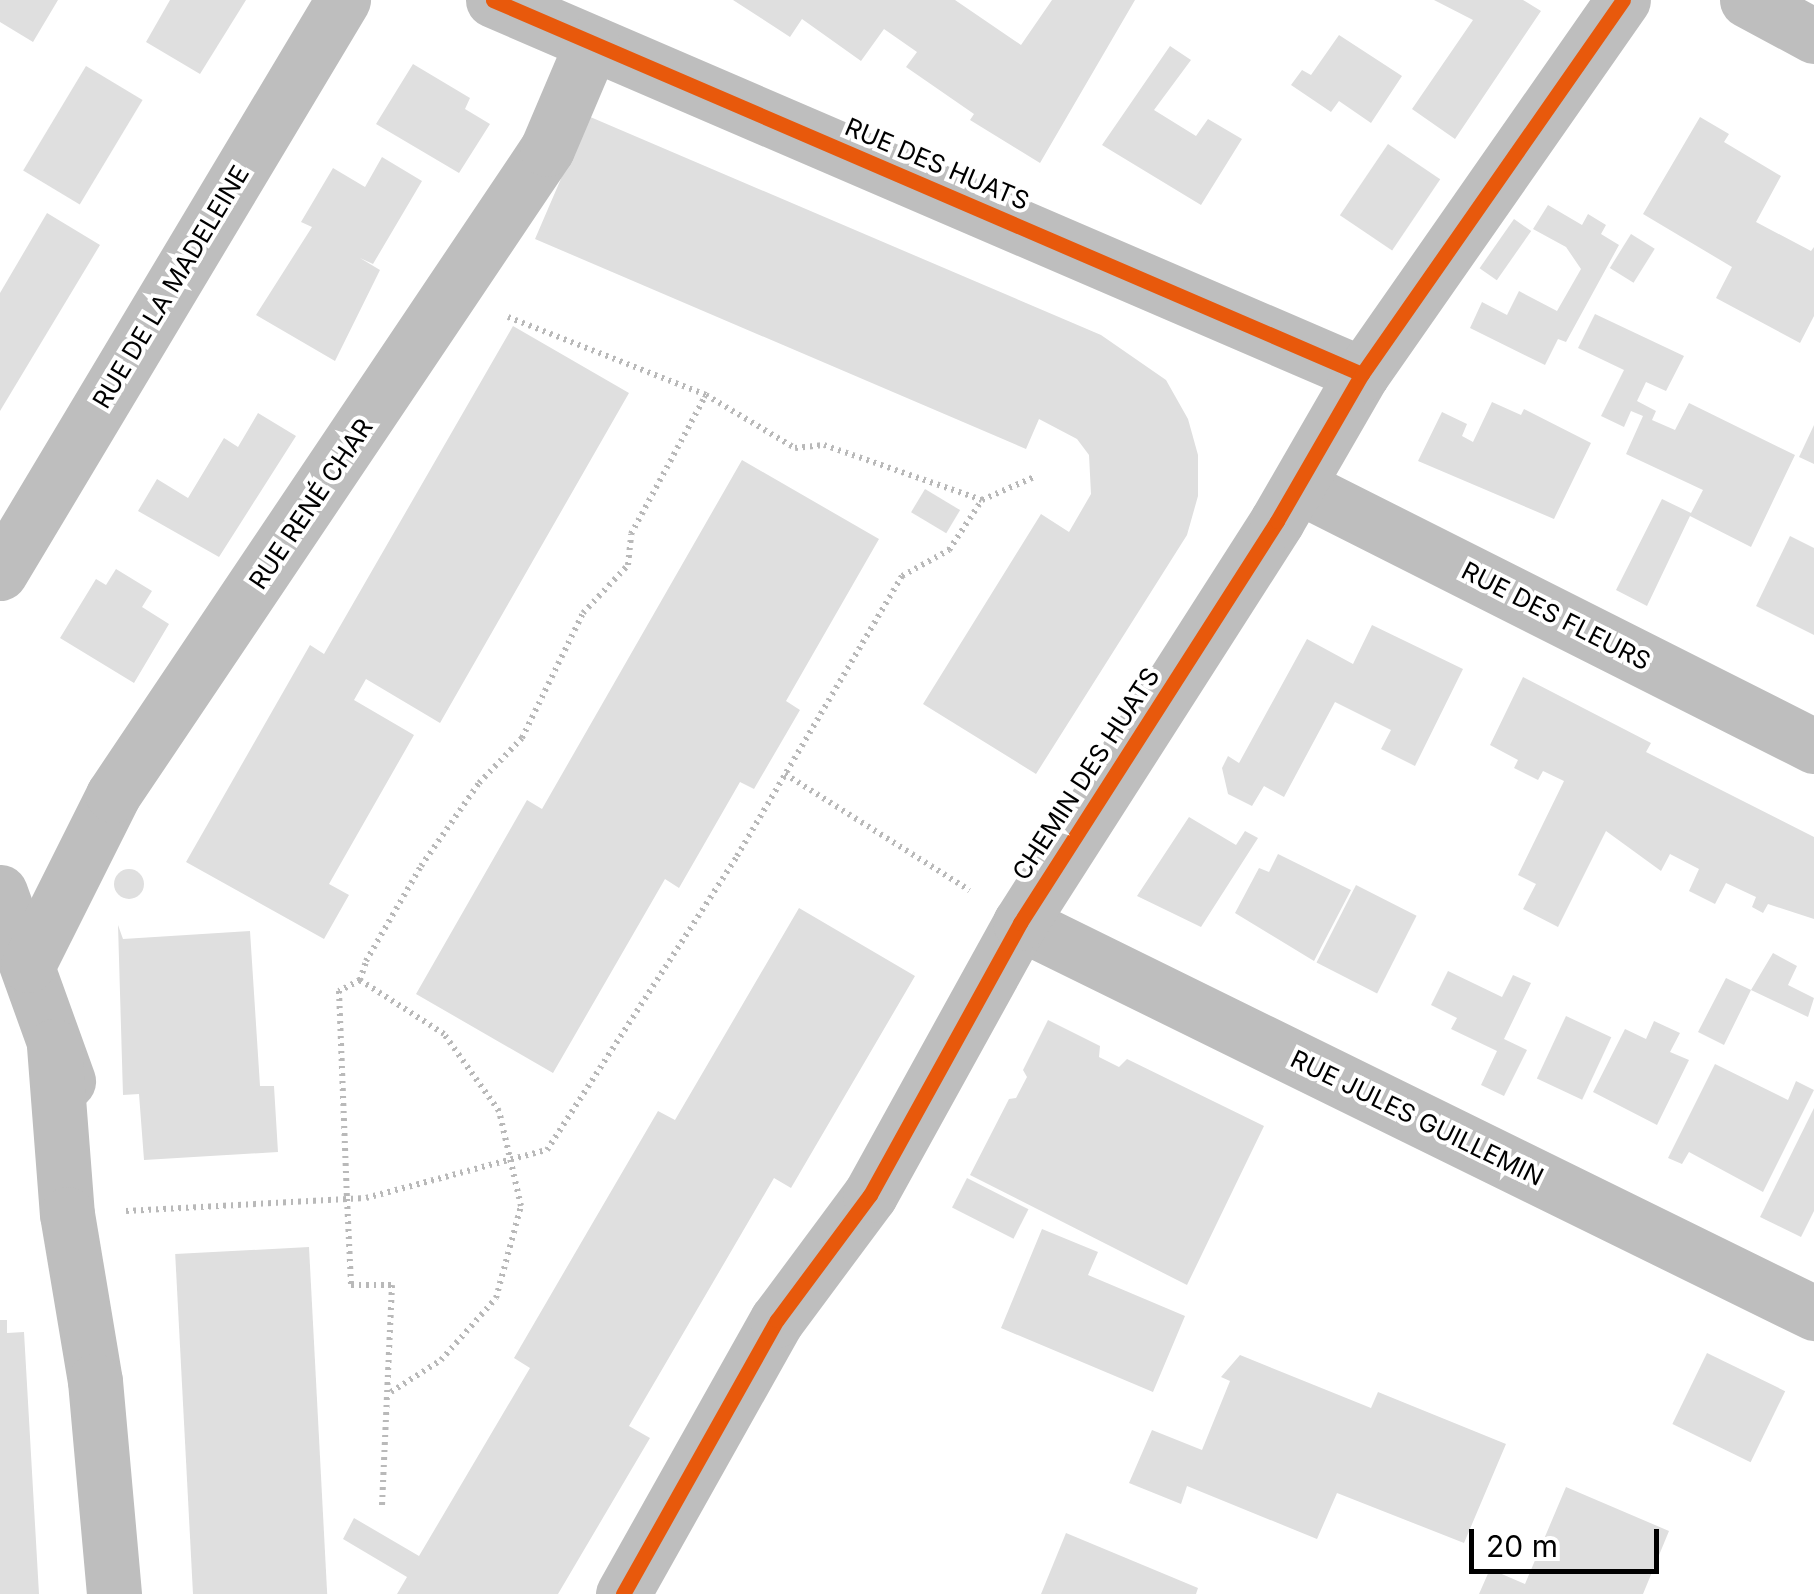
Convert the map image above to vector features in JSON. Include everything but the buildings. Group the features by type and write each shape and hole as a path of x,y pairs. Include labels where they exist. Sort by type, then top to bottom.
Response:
{"street":[{"name":"RUE DE LA MADELEINE","path":"0,573 14,525 343,0"},
{"name":"RUE DES HUATS","path":"493,0 1362,374"},
{"name":"CHEMIN DES HUATS","path":"623,1594 777,1320 870,1195 1020,923 1298,486 1362,374 1623,0"},
{"path":"1747,0 1814,36"},
{"name":"RUE RENÉ CHAR","path":"28,965 113,794 452,298 547,148 592,42"},
{"name":"RUE DES FLEURS","path":"1298,486 1814,746"},
{"path":"0,892 54,1046 102,1165 110,1270 95,1382"},
{"name":"RUE JULES GUILLEMIN","path":"1020,923 1814,1314"},
{"path":"54,1046 68,1214 95,1382 114,1594"}],"path":[{"path":"452,298 706,395 795,448 824,445 982,500"},
{"path":"382,1508 391,1392 392,1285 351,1285 339,990 360,980 421,866 479,783 522,738 583,614 628,565 631,534 706,395"},
{"path":"105,1212 347,1199 512,1162 547,1150 785,774 902,576 948,550 982,500 1034,477"},
{"path":"785,774 1020,923"},
{"path":"360,980 444,1034 499,1111 521,1206 496,1298 441,1360 391,1392"}],"cycle path":[{"path":"493,0 1362,374"},
{"path":"623,1594 777,1320 870,1195 1020,923 1277,521 1362,374 1623,0"}]}
